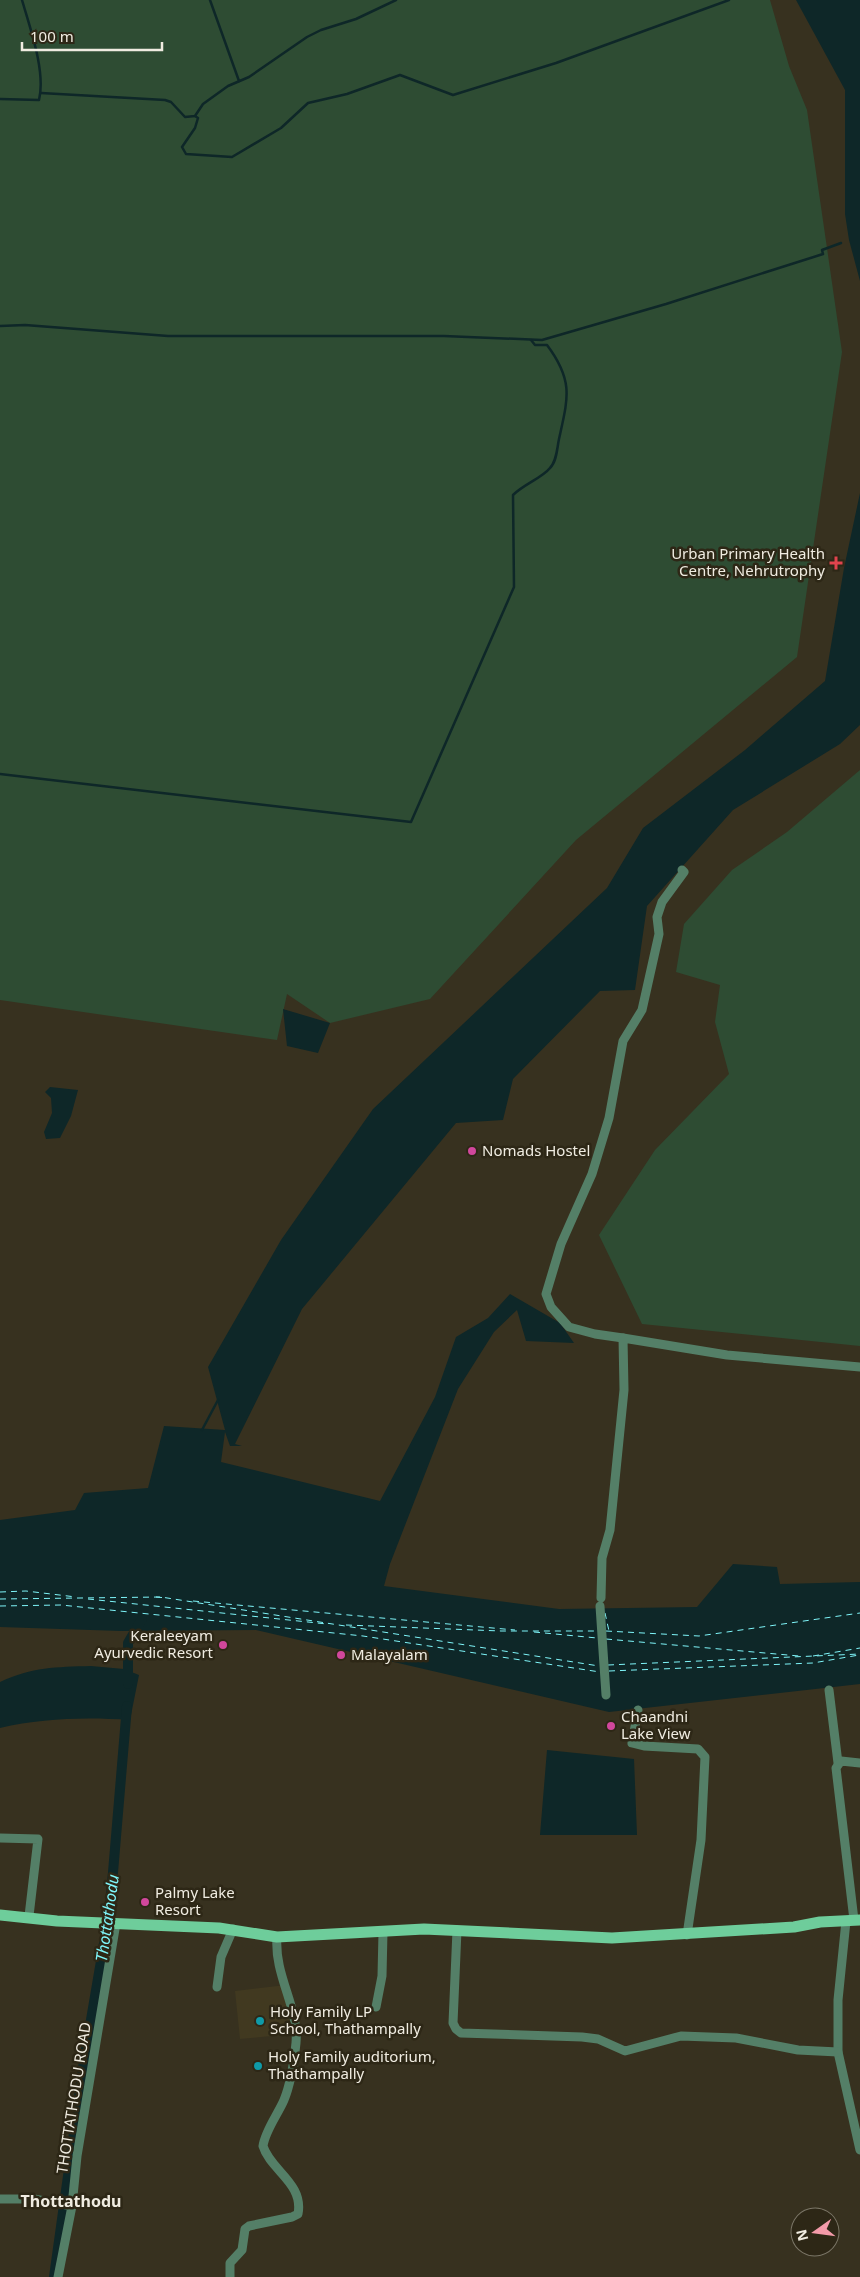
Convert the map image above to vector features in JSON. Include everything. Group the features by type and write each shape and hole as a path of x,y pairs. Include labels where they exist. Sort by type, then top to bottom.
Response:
{"main road":[{"path":"0,1915 29,1916 57,1921 233,1929 277,1938 457,1930 604,1938 794,1928 820,1922 853,1920"}],"street":[{"path":"682,870 684,872 662,902 656,917 659,934 642,1010 623,1041 609,1118 592,1174 561,1244 546,1294 550,1307 569,1327 595,1334 727,1355 860,1367"},
{"path":"606,1695 600,1602 602,1558 610,1530 624,1390 623,1338"},
{"path":"829,1690 853,1920 838,2000 838,2052 860,2150"},
{"path":"638,1710 632,1743 644,1746 698,1749 706,1757 701,1840 687,1935"},
{"path":"838,1763 845,1761 860,1763"},
{"path":"0,1838 38,1839 29,1916"},
{"name":"THOTTATHODU ROAD","path":"58,2277 111,1923"},
{"path":"217,1987 221,1957 233,1929"},
{"path":"457,1930 453,2023 461,2033 582,2036 598,2039 625,2051 681,2036 736,2038 798,2050 838,2052"},
{"path":"376,2007 382,1976 383,1932"},
{"path":"230,2277 230,2263 242,2250 245,2229 249,2226 292,2217 298,2214 299,2208 288,2178 265,2152 263,2146 288,2087 296,2042 293,2015 278,1967 276,1953 277,1938"},
{"path":"0,2199 34,2199 68,2205"}],"shaded area":[{"path":"286,1985 291,2034 240,2039 235,1991"}],"green space":[{"path":"0,0 770,0 789,66 807,110 842,352 797,657 576,840 430,999 330,1023 287,994 277,1040 0,1000"},
{"path":"860,770 860,1346 642,1324 599,1235 655,1150 729,1074 715,1022 720,985 676,972 684,924 732,870 787,832"}],"water":[{"path":"796,0 860,0 860,281 849,240 845,214 845,90"},
{"path":"860,493 860,725 840,744 733,810 647,906 635,990 600,991 513,1079 503,1120 456,1123 302,1309 235,1444 242,1446 230,1446 225,1432 221,1462 380,1501 435,1397 456,1337 488,1318 510,1294 560,1323 574,1343 526,1341 517,1310 494,1332 458,1389 390,1564 384,1586 559,1609 697,1607 733,1564 777,1567 780,1584 860,1582 860,1684 609,1712 256,1630 121,1631 0,1627 0,1520 75,1510 84,1493 148,1488 164,1426 225,1430 208,1367 281,1240 373,1109 607,888 643,828 745,750 825,681 844,568"},
{"path":"283,1009 330,1023 318,1053 287,1046"},
{"path":"50,1087 78,1090 71,1116 60,1138 46,1139 44,1132 52,1113 51,1098 45,1092"},
{"path":"91,1666 124,1669 139,1675 130,1720 65,1719 32,1722 0,1728 0,1682 23,1673 44,1669"},
{"path":"547,1750 634,1759 637,1835 540,1835"}],"waterway":[{"path":"0,99 39,100 41,89 39,63 22,0"},
{"path":"210,0 239,81"},
{"path":"41,93 165,100 171,102 185,117 195,116 203,104 228,86 249,77 307,37 321,30 356,19 396,0"},
{"path":"195,116 198,118 195,128 182,147 186,154 232,157 281,128 308,103 347,94 400,75 453,95 556,63 729,0"},
{"path":"0,326 25,325 168,336 444,336 542,340 666,304 823,254 822,250 841,243"},
{"path":"0,774 411,822 514,587 513,495 547,472 554,462 556,454 565,412 565,380 562,369 547,345 535,345 531,340"},
{"path":"202,1430 218,1400"},
{"name":"Thottathodu","path":"128,1684 128,1643 142,1619"},
{"name":"Thottathodu","path":"54,2277 84,2061 110,1908 127,1706"}],"ferry route":[{"path":"0,1592 26,1591 76,1597"},
{"path":"156,1597 167,1598"},
{"path":"0,1599 161,1597 599,1666"},
{"path":"88,1599 327,1624"},
{"path":"193,1601 515,1630"},
{"path":"0,1606 61,1605 363,1636 600,1672"},
{"path":"605,1613 609,1631"},
{"path":"606,1631 699,1636 860,1613"},
{"path":"346,1625 501,1631 597,1631"},
{"path":"534,1632 597,1638"},
{"path":"606,1639 799,1656"},
{"path":"813,1656 860,1648"},
{"path":"608,1665 860,1654"},
{"path":"609,1671 813,1663 859,1655"}],"place":[{"name":"Urban Primary Health Centre, Nehrutrophy","path":"836,563"},
{"name":"Nomads Hostel","path":"472,1151"},
{"name":"Keraleeyam Ayurvedic Resort","path":"223,1645"},
{"name":"Malayalam","path":"341,1655"},
{"name":"Chaandni Lake View","path":"611,1726"},
{"name":"Palmy Lake Resort","path":"145,1902"},
{"name":"Holy Family LP School, Thathampally","path":"260,2021"},
{"name":"Holy Family auditorium, Thathampally","path":"258,2066"}],"district":[{"name":"Thottathodu","path":"71,2201"}]}
